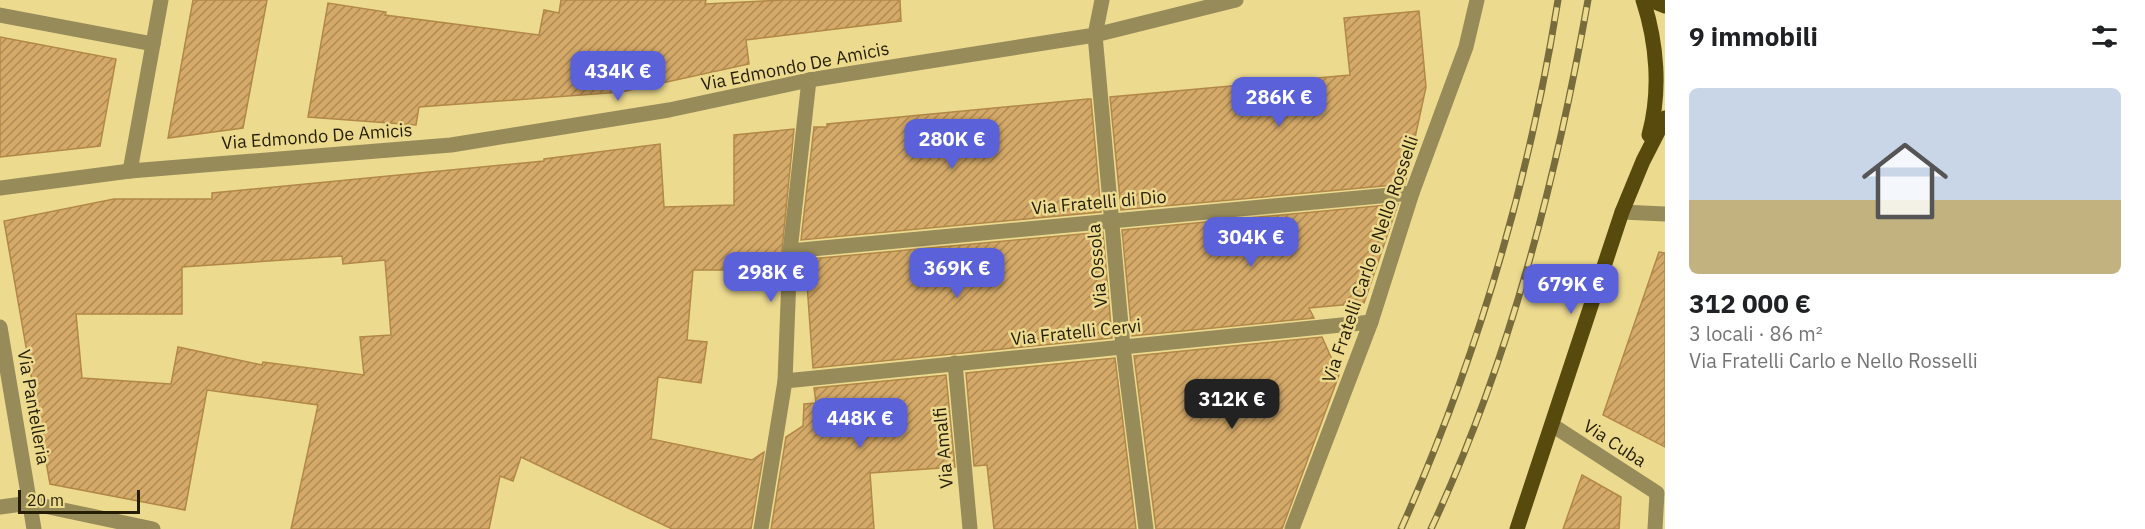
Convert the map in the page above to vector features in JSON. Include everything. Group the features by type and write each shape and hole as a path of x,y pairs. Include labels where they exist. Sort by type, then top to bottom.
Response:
{"main road":[{"path":"1643,0 1654,32 1655,90 1655,112 1643,161"},
{"path":"1650,0 1665,6"},
{"path":"1517,529 1622,212 1643,161 1665,118"}],"street":[{"path":"130,171 161,0"},
{"name":"Via Ossola","path":"1102,0 1095,35 1123,347 1146,529"},
{"name":"Via Edmondo De Amicis","path":"0,188 130,171 451,146 669,110 809,80 1095,35 1236,0"},
{"name":"Via Fratelli Carlo e Nello Rosselli","path":"1292,529 1371,322 1412,193 1466,46 1477,0"},
{"path":"0,15 153,44"},
{"path":"761,529 785,381 790,250 809,80"},
{"name":"Via Fratelli di Dio","path":"790,250 1412,193"},
{"path":"1622,212 1665,213"},
{"name":"Via Fratelli Cervi","path":"785,381 1371,322"},
{"name":"Via Pantelleria","path":"0,327 34,529"},
{"name":"Via Amalfi","path":"956,363 970,529"},
{"name":"Via Cuba","path":"1552,425 1661,495 1654,529"},
{"path":"0,507 30,503 153,529"}],"building":[{"path":"193,0 267,0 243,128 168,138"},
{"path":"561,0 706,0 705,4 784,0 900,0 901,21 746,40 749,64 621,92 419,107 416,125 308,117 328,3 386,12 385,15 539,35 544,10 559,13"},
{"path":"1419,11 1426,87 1405,184 1121,210 1110,97 1350,75 1344,18"},
{"path":"0,37 116,59 100,146 0,157"},
{"path":"1091,99 1101,212 801,240 814,127"},
{"path":"794,129 780,270 693,270 687,340 707,342 701,383 658,377 651,439 752,460 764,452 751,529 672,529 521,457 513,481 500,476 489,529 291,529 318,405 207,390 185,510 50,484 4,221 114,199 212,199 212,193 544,161 544,159 660,144 664,207 734,205 734,135","holes":["342,256 343,264 385,260 391,335 360,337 364,375 263,362 262,365 178,347 171,384 82,378 76,314 182,314 182,267"]},
{"path":"1398,204 1364,303 1309,308 1314,318 1132,336 1122,230"},
{"path":"1103,232 1112,338 813,368 806,270 799,270 799,260"},
{"path":"1659,252 1665,253 1665,447 1603,415"},
{"path":"1322,337 1339,375 1282,529 1156,529 1134,356"},
{"path":"1115,358 1136,529 994,529 987,465 974,466 966,373"},
{"path":"946,375 955,467 870,473 874,529 771,529 786,437 803,426 804,404 816,403 814,388"},
{"path":"1582,475 1621,497 1619,529 1563,529"}],"railway":[{"path":"1401,529 1453,401 1497,270 1532,136 1558,0"},
{"path":"1431,529 1484,401 1527,270 1561,136 1588,0"}]}
